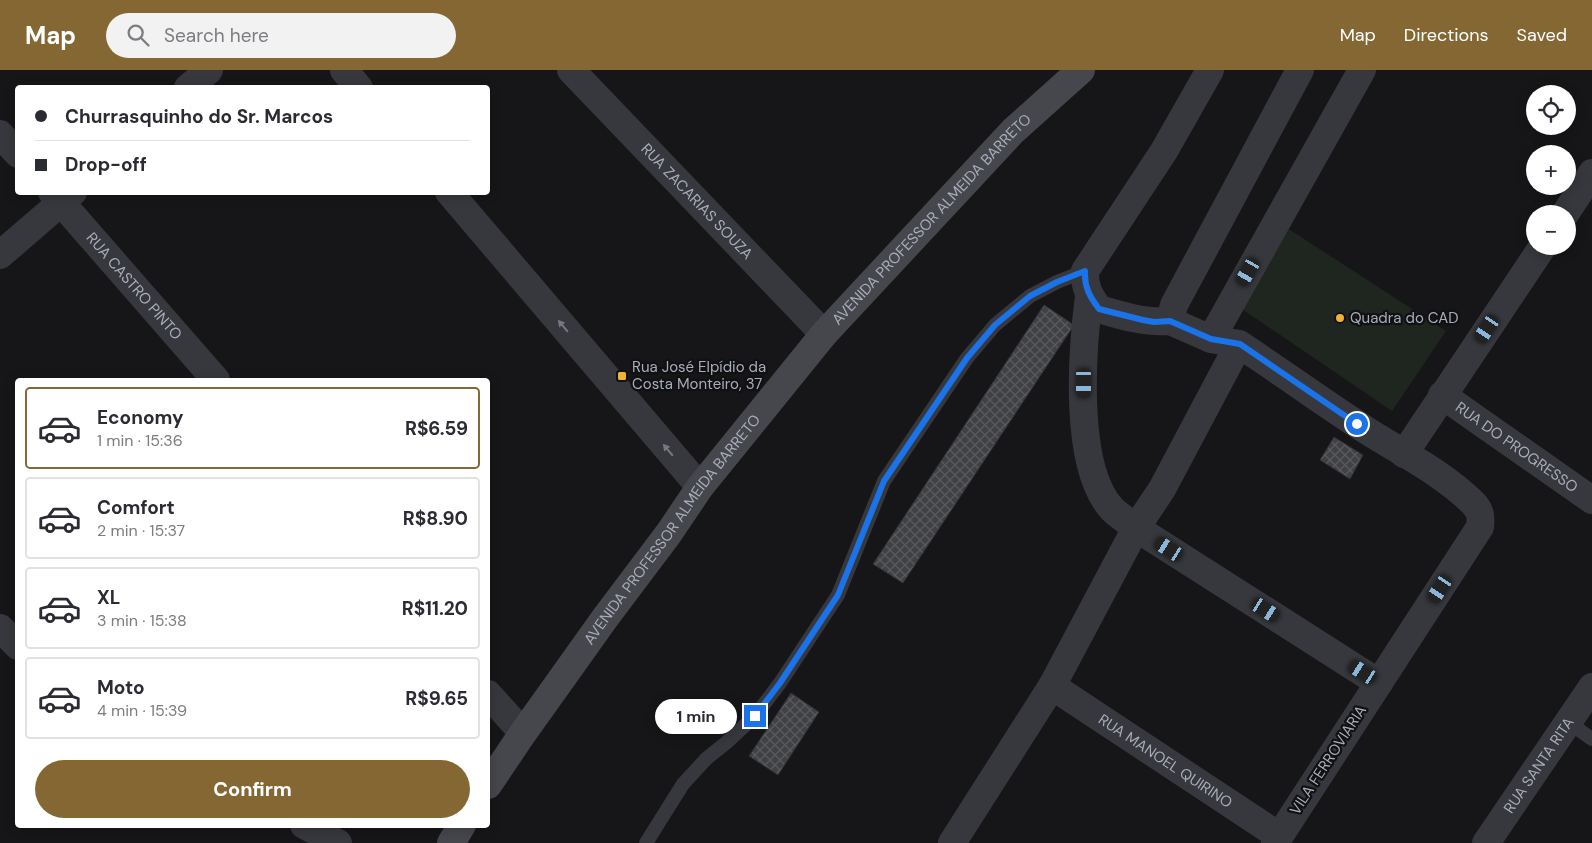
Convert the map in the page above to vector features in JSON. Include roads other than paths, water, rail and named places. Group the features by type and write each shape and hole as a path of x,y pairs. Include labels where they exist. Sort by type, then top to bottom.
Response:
{"main road":[{"name":"AVENIDA PROFESSOR ALMEIDA BARRETO","path":"490,782 523,733 605,618 669,533 700,487 824,334 1012,131 1081,70"},
{"path":"451,843 460,828"}],"street":[{"path":"192,85 209,70"},
{"path":"344,70 356,85"},
{"name":"RUA ZACARIAS SOUZA","path":"571,70 824,334"},
{"path":"1210,70 1087,284 1084,416 1088,455 1096,481 1112,509 1136,528 1379,682"},
{"path":"1170,321 1174,305 1300,70"},
{"path":"1211,339 1362,70"},
{"path":"0,134 15,151"},
{"path":"1571,205 1592,173"},
{"path":"452,195 700,487"},
{"path":"0,254 62,196"},
{"name":"RUA CASTRO PINTO","path":"62,196 214,378"},
{"path":"1087,284 1099,309 1154,322 1170,321 1211,339 1240,344 1343,415 1404,454 1537,255"},
{"path":"952,843 1052,686 1136,528 1162,489 1240,344"},
{"name":"RUA DO PROGRESSO","path":"1442,395 1592,500"},
{"name":"VILA FERROVIARIA","path":"1277,839 1480,527 1481,513 1474,504 1438,475 1404,454"},
{"path":"0,629 15,643"},
{"name":"RUA MANOEL QUIRINO","path":"1052,686 1277,839"},
{"name":"RUA SANTA RITA","path":"1486,843 1592,687"},
{"path":"490,696 523,733"},
{"path":"310,828 338,843"}],"lane":[{"path":"646,843 683,784 706,760 755,716 780,683 838,595 884,481 967,358 995,325 1030,296 1057,282 1087,284"},
{"path":"1568,722 1592,739"}],"place":[{"name":"Quadra do CAD","path":"1340,318"},
{"name":"Rua José Elpídio da Costa Monteiro, 37","path":"622,376"}]}
